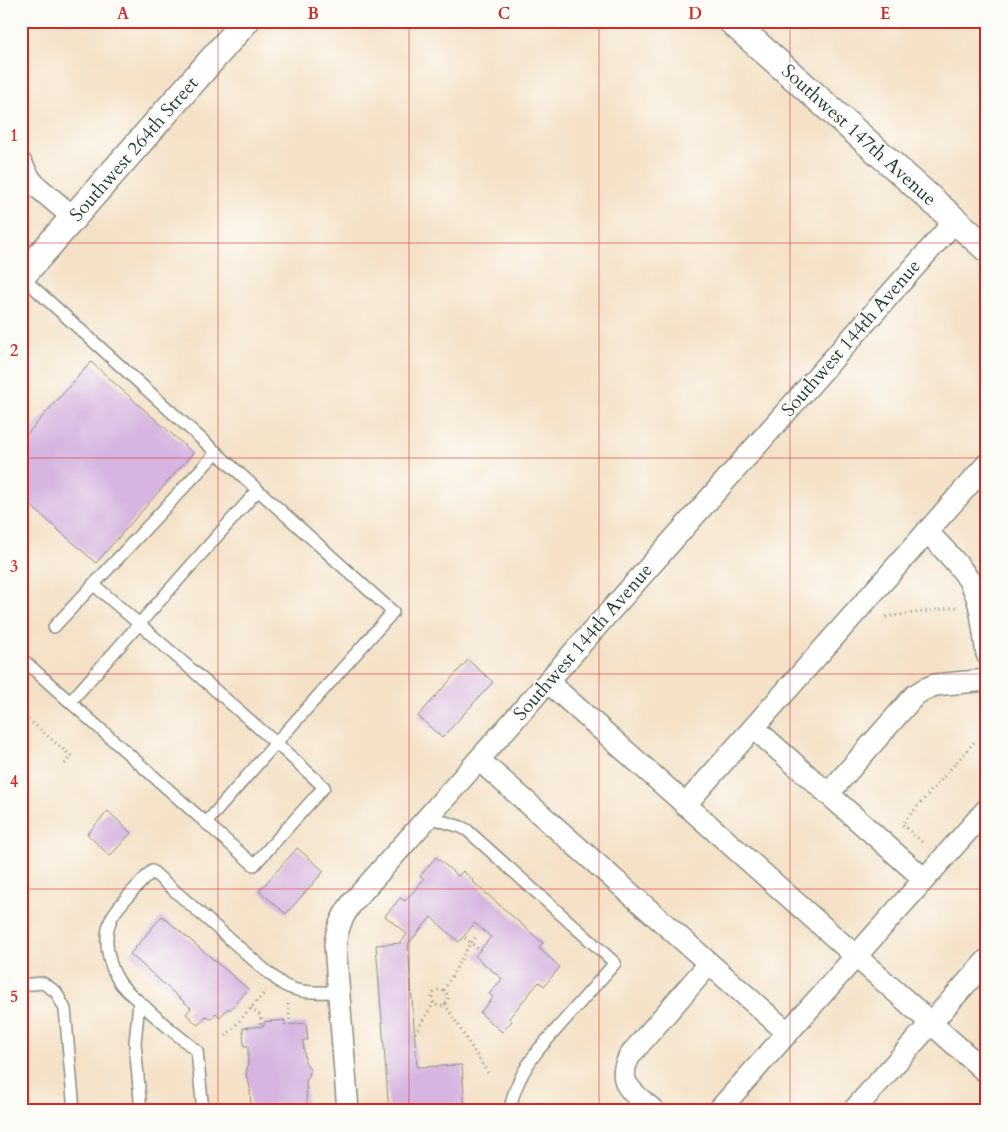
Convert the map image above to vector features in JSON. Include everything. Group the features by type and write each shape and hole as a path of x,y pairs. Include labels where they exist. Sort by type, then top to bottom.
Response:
{"street":[{"name":"Southwest 264th Street","path":"21,277 246,21"},
{"name":"Southwest 147th Avenue","path":"731,21 987,249"},
{"path":"21,163 34,184 74,218"},
{"name":"Southwest 144th Avenue","path":"348,1111 336,934 340,922 352,903 955,221"},
{"path":"686,805 987,464"},
{"path":"927,531 963,571 975,592 979,604 987,654"},
{"path":"828,794 915,695 925,688 935,685 987,680"},
{"path":"548,682 987,1073"},
{"path":"754,728 924,879"},
{"path":"480,760 788,1033"},
{"path":"718,1111 987,809"},
{"path":"853,1111 987,960"},
{"path":"654,1111 626,1085 624,1071 626,1063 631,1054 709,964"}],"lane":[{"path":"21,277 394,612 206,823"},
{"path":"54,627 217,452"},
{"path":"70,702 258,490"},
{"path":"21,658 254,865 324,787 93,584"},
{"path":"429,817 467,830 615,963 530,1061 515,1089 510,1111"},
{"path":"203,1111 197,1051 129,993 120,983 111,964 106,939 112,917 152,871 265,970 290,988 304,992 339,992"},
{"path":"21,985 43,983 56,992 65,1009 74,1111"},
{"path":"139,1002 135,1044 141,1111"}],"path":[{"path":"886,617 957,607"},
{"path":"21,713 71,756 64,765"},
{"path":"922,842 902,824 976,740"},
{"path":"444,990 468,947 478,935"},
{"path":"465,938 478,949"},
{"path":"226,1036 266,990"},
{"path":"444,990 448,995 447,1002 440,1006 434,1003 432,997 434,992 444,990"},
{"path":"288,1001 290,1023"},
{"path":"415,1033 434,1003"},
{"path":"444,1004 489,1074"},
{"path":"251,1008 262,1016 261,1025"}],"building":[{"path":"64,21 81,21 81,23 64,24"},
{"path":"91,362 193,453 96,563 21,497 21,441"},
{"path":"468,660 493,682 442,738 418,716"},
{"path":"108,811 131,833 110,856 87,834"},
{"path":"297,848 324,871 286,914 259,891"},
{"path":"436,857 458,876 463,871 543,943 539,948 560,967 544,986 539,982 509,1018 512,1021 502,1032 480,1013 493,997 489,994 502,979 475,956 491,937 475,923 459,942 431,917 408,944 417,1067 462,1065 465,1111 389,1111 376,945 401,943 407,934 385,916 400,898 405,901 424,879 420,876"},
{"path":"162,916 248,989 230,1010 228,1008 220,1017 216,1013 211,1019 206,1016 198,1025 186,1014 191,1008 130,954"},
{"path":"285,1020 285,1025 306,1023 308,1040 303,1040 305,1061 310,1070 306,1081 307,1104 313,1111 250,1111 250,1087 246,1074 248,1046 244,1046 243,1028 264,1026 264,1022"}]}
